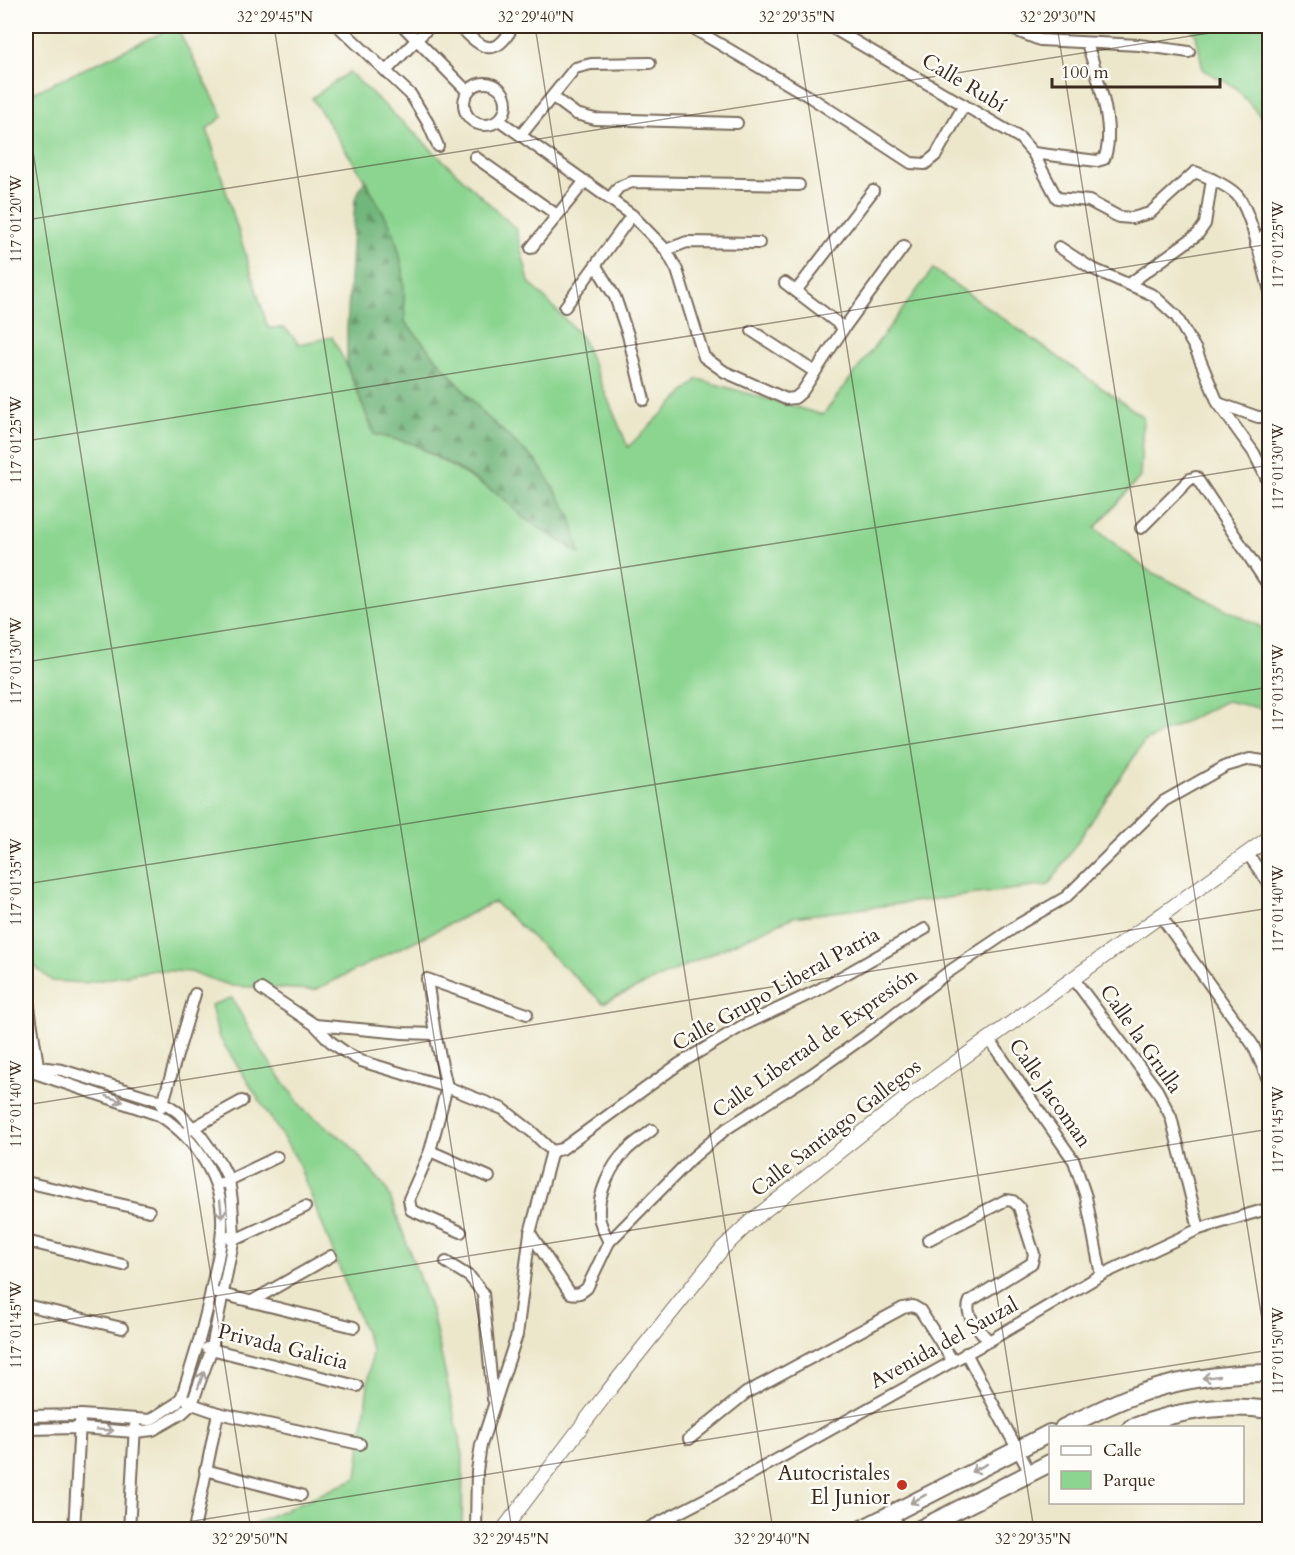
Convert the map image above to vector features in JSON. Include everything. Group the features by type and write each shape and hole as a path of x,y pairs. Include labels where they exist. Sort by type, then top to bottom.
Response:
{"main road":[{"path":"1067,1426 1130,1397 1168,1385 1245,1373 1269,1373"},
{"path":"1136,1426 1186,1411 1222,1408 1269,1410"},
{"path":"860,1530 1049,1433"},
{"path":"918,1530 1049,1464"}],"street":[{"path":"338,26 411,95 428,123 438,146"},
{"path":"403,26 468,92"},
{"path":"386,71 430,26"},
{"path":"460,26 471,39 483,47 493,47 502,43 513,26"},
{"path":"689,26 810,97 911,163 925,164 936,155 964,105"},
{"name":"Calle Rubí","path":"828,26 1020,138 1033,153 1057,198 1089,201 1119,217 1132,218 1150,213 1195,172 1212,179"},
{"path":"1004,26 1040,40 1139,45 1189,52"},
{"path":"1033,153 1097,161 1104,159 1107,151 1106,120 1087,43"},
{"path":"521,135 575,68 591,63 650,63"},
{"path":"483,82 500,87 507,104 500,120 482,125 471,120 465,110 465,97 468,92 472,87 483,82"},
{"path":"553,97 576,114 595,119 737,123"},
{"path":"500,120 633,215 666,250 677,270 704,357 725,372 786,399 795,398 802,392 844,327 904,246"},
{"path":"475,157 557,215"},
{"path":"1129,284 1198,234 1205,224 1212,179 1236,194 1246,211 1269,291"},
{"path":"531,248 585,181"},
{"path":"610,198 619,187 632,182 799,185"},
{"path":"796,291 873,191"},
{"path":"566,307 633,215"},
{"path":"1256,245 1269,228"},
{"path":"666,250 687,242 759,243"},
{"path":"1059,247 1091,268 1153,295 1176,316 1196,350 1218,403 1254,453 1269,485"},
{"path":"596,266 615,297 628,334 644,400"},
{"path":"785,283 844,327"},
{"path":"752,331 815,372"},
{"path":"1218,403 1258,417 1269,417"},
{"path":"1141,528 1190,479 1196,477 1269,588"},
{"name":"Calle Libertad de Expresión","path":"530,1233 570,1293 582,1293 587,1288 609,1242 691,1160 726,1129 822,1068 947,973 1020,923 1066,897 1164,801 1226,766 1250,759 1269,762"},
{"name":"Calle Santiago Gallegos","path":"503,1530 606,1394 671,1316 722,1249 750,1222 904,1100 1269,837"},
{"path":"1247,852 1269,885"},
{"path":"1160,915 1252,1045 1269,1084"},
{"name":"Calle Grupo Liberal Patria","path":"552,1151 562,1149 679,1064 742,1026 818,990 925,929"},
{"name":"Calle la Grulla","path":"1073,978 1158,1090 1165,1103 1171,1117 1199,1229"},
{"path":"461,1232 411,1210 409,1204 409,1199 430,1151 447,1087 435,1034 427,979 527,1014"},
{"path":"26,988 33,1071"},
{"path":"261,989 315,1025 331,1042 361,1061 447,1087 503,1109 552,1151 530,1233 519,1322 481,1445 477,1471 476,1530"},
{"path":"159,1115 195,994"},
{"path":"315,1025 435,1034"},
{"name":"Calle Jacoman","path":"989,1039 1074,1161 1086,1197 1101,1275"},
{"path":"26,1429 135,1426 150,1420 177,1403 182,1396 198,1347 211,1293 223,1224 217,1186 179,1113 164,1102 62,1070 33,1071"},
{"path":"26,1416 81,1415 153,1430 181,1414 192,1404 212,1348 234,1237 229,1180 220,1164 188,1130 159,1115 33,1071"},
{"path":"188,1130 242,1101"},
{"path":"609,1242 602,1229 599,1215 601,1199 611,1172 625,1151 652,1130"},
{"path":"430,1151 489,1177"},
{"path":"217,1186 277,1157"},
{"path":"26,1182 149,1211"},
{"path":"928,1240 1006,1200 1013,1201 1019,1207 1034,1254 1032,1263 967,1305 968,1312 989,1341"},
{"path":"222,1237 241,1237 305,1208"},
{"name":"Avenida del Sauzal","path":"645,1530 715,1494 989,1341 1101,1275 1199,1229 1269,1208"},
{"path":"26,1241 123,1265"},
{"path":"252,1301 331,1256"},
{"path":"446,1262 470,1277 483,1293 494,1402"},
{"path":"211,1293 223,1294 354,1327"},
{"path":"26,1305 122,1328"},
{"path":"689,1439 746,1393 903,1308 913,1306 920,1310 952,1360"},
{"name":"Privada Galicia","path":"198,1347 212,1348 357,1386"},
{"path":"966,1353 1030,1473"},
{"path":"182,1396 192,1404 218,1413 360,1444"},
{"path":"194,1530 218,1413"},
{"path":"74,1530 81,1415"},
{"path":"129,1530 135,1426"},
{"path":"206,1470 301,1496"},
{"path":"892,1513 900,1530"},
{"path":"671,1516 678,1530"}],"green space":[{"path":"176,26 223,116 207,129 268,328 285,328 299,344 332,337 347,366 374,434 414,444 501,496 525,519 537,462 485,415 405,322 403,269 394,232 365,180 312,98 349,72 516,229 529,282 581,336 628,447 698,379 823,415 933,269 1143,417 1140,477 1095,528 1146,569 1269,631 1269,710 1226,701 1144,742 1049,885 793,917 603,1003 494,902 315,990 232,986 190,972 154,970 85,983 52,981 26,959 26,96"},
{"path":"1189,26 1269,26 1269,126 1235,87 1203,70 1196,35"},
{"path":"365,180 394,232 403,269 405,322 485,415 537,462 571,516 580,554 525,519 501,496 460,470 414,444 374,434 347,366 347,327 355,199"},
{"path":"232,998 260,1049 304,1110 347,1142 387,1189 432,1313 463,1455 462,1529 248,1529 259,1521 357,1478 372,1350 296,1158 218,1035 211,1005"}],"place":[{"name":"Autocristales El Junior","path":"902,1485"}]}
